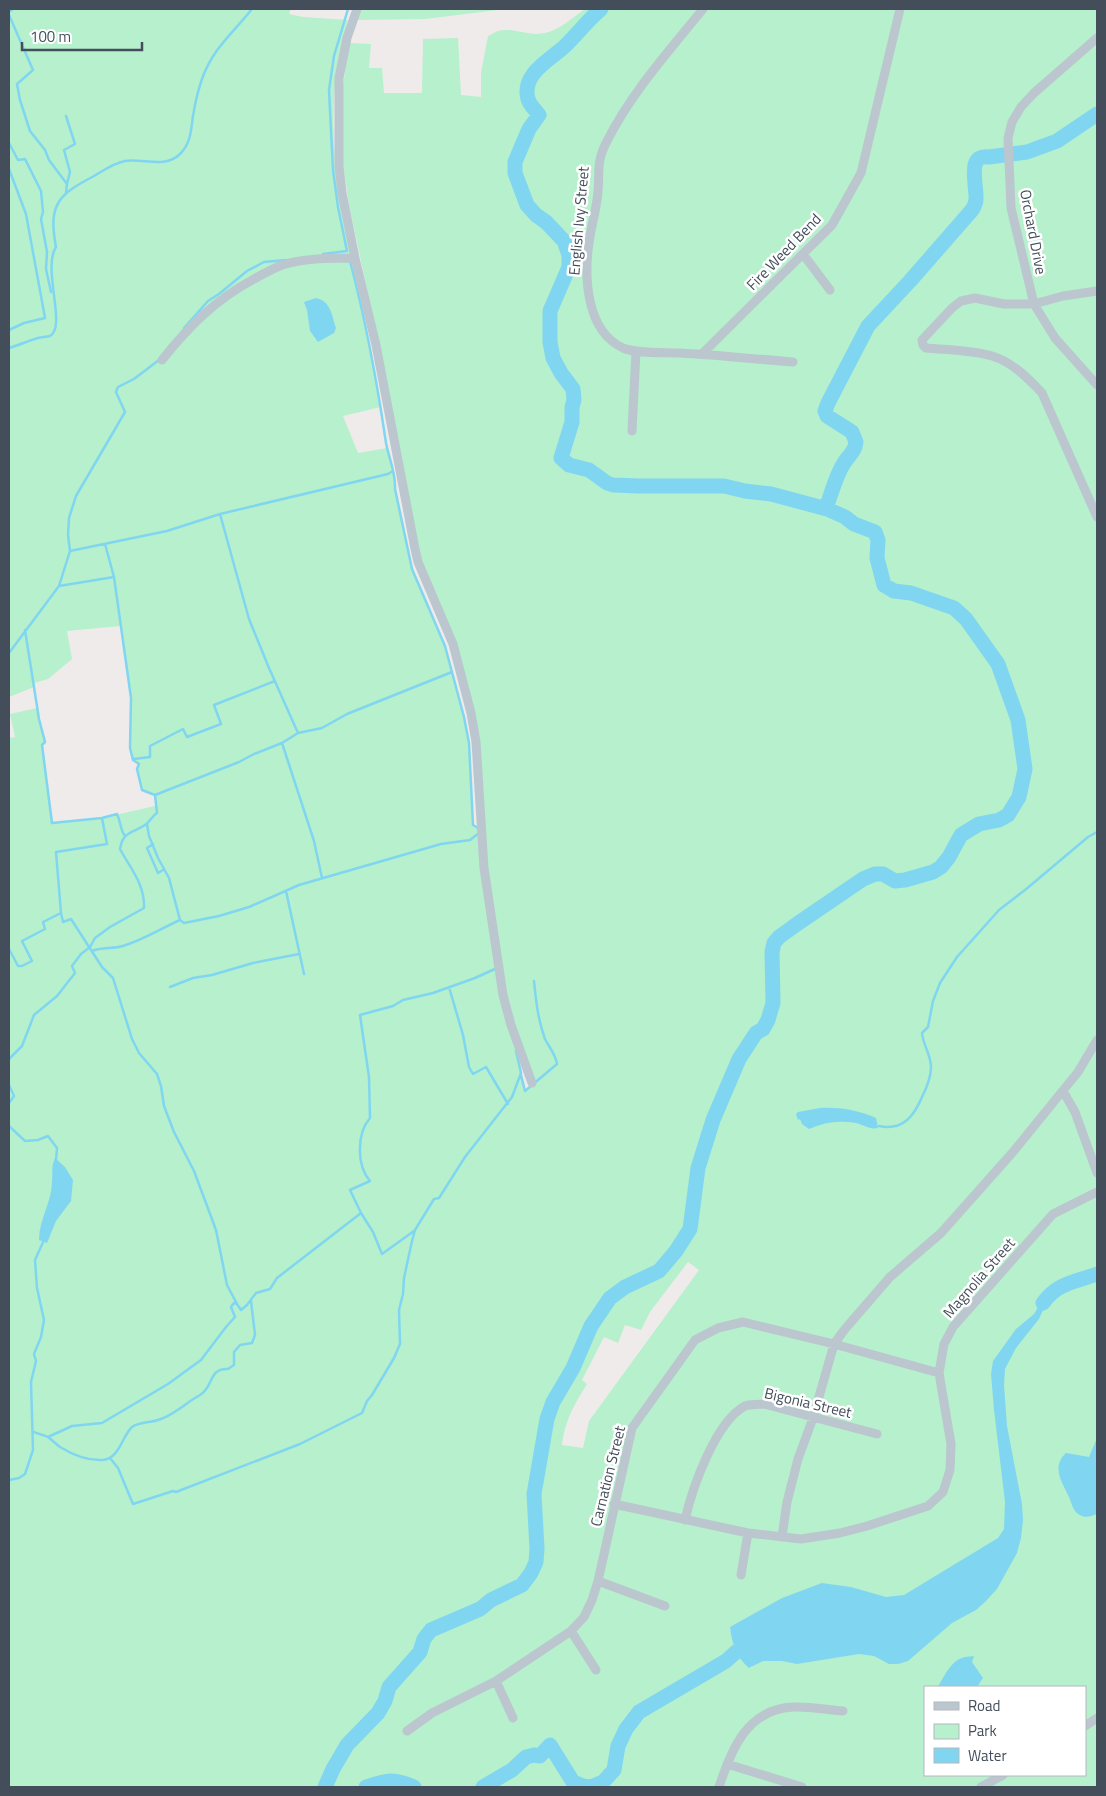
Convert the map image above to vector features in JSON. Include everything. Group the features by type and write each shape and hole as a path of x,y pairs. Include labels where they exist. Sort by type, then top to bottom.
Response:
{"street":[{"path":"357,9 342,57 338,98 339,166 342,193 355,258 376,345 418,562 453,644 474,724 484,868 503,995 511,1026 532,1083"},
{"name":"English Ivy Street","path":"703,9 638,89 604,145 598,162 598,190 588,245 588,294 595,315 603,330 613,341 624,348 636,351 702,354 793,362"},
{"name":"Fire Weed Bend","path":"702,354 832,225 861,173 900,9"},
{"name":"Orchard Drive","path":"1097,38 1021,107 1012,122 1008,138 1011,208 1034,304 1055,338 1097,385"},
{"path":"803,254 830,290"},
{"path":"162,360 212,306 230,292 269,270 310,260 355,258"},
{"path":"1097,291 1063,296 1034,304 1004,304 975,298 961,301 922,340 926,348 994,357 1007,363 1028,378 1042,393 1097,517"},
{"path":"632,431 636,351"},
{"path":"782,1537 787,1502 798,1459 813,1418 834,1344 890,1277 941,1232 1013,1152 1083,1065 1097,1040"},
{"path":"1063,1091 1075,1112 1097,1173"},
{"name":"Magnolia Street","path":"614,1504 748,1533 801,1538 840,1533 928,1506 943,1492 950,1470 951,1444 939,1373 944,1344 953,1327 1053,1214 1097,1192"},
{"name":"Carnation Street","path":"407,1731 432,1713 496,1681 571,1631 584,1617 598,1581 632,1428 695,1340 718,1328 743,1322 834,1344 939,1373"},
{"name":"Bigonia Street","path":"685,1520 690,1497 713,1444 727,1422 746,1406 764,1404 877,1434"},
{"path":"742,1575 748,1533"},
{"path":"598,1581 665,1606"},
{"path":"571,1631 596,1670"},
{"path":"496,1681 513,1718"},
{"path":"719,1787 736,1744 757,1719 792,1707 843,1711"},
{"path":"1086,1725 1097,1718"},
{"path":"727,1764 802,1787"},
{"path":"981,1787 1001,1776"}],"green space":[{"path":"9,9 291,9 289,14 303,17 348,20 340,49 336,79 334,138 340,197 351,256 290,261 258,274 236,286 200,314 160,360 162,363 200,320 219,304 271,272 287,266 304,263 350,261 368,338 381,407 343,416 358,453 387,448 396,480 395,489 412,569 445,646 469,743 473,825 478,828 479,833 481,874 494,947 499,989 525,1090 535,1083 506,1003 485,849 478,741 472,706 452,638 418,552 380,350 349,205 343,163 342,122 343,86 349,43 371,44 369,68 382,68 384,93 422,93 423,39 458,38 461,95 481,97 481,73 488,36 504,30 533,34 545,33 561,26 585,9 1097,9 1097,1787 9,1787 9,738 15,737 10,714 37,708 45,742 42,745 52,823 102,818 155,806 155,795 142,790 137,769 139,764 133,760 130,748 131,698 120,626 67,631 72,659 48,679 34,683 34,687 9,697","holes":["688,1262 699,1270 589,1421 583,1448 562,1445 574,1406 587,1384 582,1380 604,1337 618,1343 625,1325 641,1330 650,1312","734,1625 753,1666 750,1668 741,1659 736,1650 730,1627"]},
{"path":"360,9 505,9 426,19 356,20"}],"water":[{"path":"316,298 325,302 328,306 336,328 334,333 318,342 310,331 304,302"},
{"path":"820,1108 848,1110 869,1115 876,1118 878,1128 870,1128 856,1123 838,1122 826,1123 809,1129 802,1124 800,1119 798,1120 796,1114 798,1112"},
{"path":"55,1158 65,1167 73,1180 71,1201 56,1221 47,1243 39,1240 50,1196"},
{"path":"1057,1288 1051,1293 1039,1319 1016,1348 1005,1369 1004,1385 1007,1426 1022,1504 1023,1520 1017,1553 997,1589 976,1610 952,1623 908,1661 889,1664 874,1656 859,1654 797,1664 782,1661 763,1661 749,1668 735,1650 730,1627 782,1598 822,1583 851,1587 886,1597 904,1595 998,1538 1004,1529 1005,1502 994,1410 991,1374 993,1361 1016,1329 1034,1314 1050,1292"},
{"path":"1097,1438 1097,1514 1084,1517 1079,1515 1073,1508 1059,1475 1059,1464 1066,1453 1089,1457"},
{"path":"974,1656 972,1662 983,1678 978,1686 939,1686 948,1670 963,1657"}],"waterway":[{"path":"9,12 13,9"},
{"path":"9,348 50,336 55,330 56,309 52,282 52,256 56,247 53,220 58,202 72,189 117,163 132,160 161,162 168,161 180,154 184,150 190,136 197,97 207,68 224,41 252,9"},
{"path":"347,251 333,170 329,90 334,56 348,9"},
{"path":"325,1787 347,1745 378,1713 385,1701 389,1687 420,1652 424,1639 431,1630 480,1609 491,1600 522,1585 531,1573 536,1562 537,1549 534,1494 547,1419 553,1402 573,1368 591,1326 610,1298 625,1287 659,1271 676,1251 690,1229 698,1168 713,1120 739,1059 756,1033 763,1029 773,1003 772,952 774,943 797,924 863,879 875,874 883,874 895,881 905,880 933,872 941,867 961,835 979,824 999,820 1008,815 1019,797 1025,769 1018,720 998,664 966,619 954,608 911,593 894,591 884,585 877,558 878,540 875,532 854,524 845,517 827,509 771,494 724,486 613,485 589,470 569,465 561,458 572,422 574,400 573,389 553,358 550,342 550,311 569,267 569,255 564,241 527,205 515,173 515,162 529,129 539,115 528,99 527,90 533,74 566,45 601,9"},
{"path":"9,15 33,70 17,84 20,100 30,131 67,184 66,193"},
{"path":"827,509 839,473 853,451 856,442 852,432 827,416 825,411 828,403 868,326 973,209 976,200 974,172 977,160 982,157 1027,152 1057,141 1097,114"},
{"path":"66,116 75,144 64,150 70,172 67,184"},
{"path":"9,143 18,160 25,159 41,191 43,212 41,219 47,252 46,269 51,292"},
{"path":"9,169 26,214 45,318 24,323 9,330"},
{"path":"323,254 347,251"},
{"path":"184,328 208,301 247,271 264,262 286,260"},
{"path":"350,261 366,329 386,443 412,569 445,646 464,717 469,743 473,825 478,828"},
{"path":"9,653 59,586 70,551 68,535 69,518 76,496 125,412 116,392 118,387 134,379 159,360"},
{"path":"70,551 167,531 220,514 388,474 393,471"},
{"path":"220,514 249,619 298,733"},
{"path":"9,1059 22,1046 34,1015 57,996 75,973 72,966 81,954 90,947 95,938 110,927 144,908 142,891 120,849 123,839 129,833 147,824 157,813 155,795 142,790 137,769 139,764 133,760 130,748 131,698 114,577 105,544"},
{"path":"59,586 114,577"},
{"path":"25,630 39,719 45,742 42,745 52,823 102,818"},
{"path":"155,795 239,762 282,743 298,733 322,728 347,714 452,672"},
{"path":"134,759 150,757 150,746 183,729 187,737 221,724 214,705 275,681"},
{"path":"282,743 314,841 322,878"},
{"path":"125,836 117,814 102,818 107,844 56,852 63,922 71,919 102,967 113,978 132,1039 139,1053 157,1074 164,1106 174,1132 194,1171 216,1230 227,1285 237,1304"},
{"path":"147,824 149,836 169,878 180,920"},
{"path":"879,1126 887,1127 901,1124 911,1116 926,1090 931,1067 922,1033 928,1027 933,1001 940,983 957,957 999,910 1088,837 1097,832"},
{"path":"92,951 130,944 180,920 184,923 219,916 249,907 299,885 441,844 470,840 479,833"},
{"path":"153,844 147,848 158,873 163,870"},
{"path":"286,891 304,974"},
{"path":"9,949 18,966 32,961 22,941 45,929 43,922 61,913"},
{"path":"170,987 193,978 299,954"},
{"path":"48,1437 72,1426 102,1423 168,1384 201,1360 235,1317 231,1307 234,1303 241,1310 256,1293 270,1289 277,1278 361,1213 350,1190 370,1181 365,1174 360,1158 361,1140 370,1118 369,1077 360,1015 393,1006 403,1000 433,993 497,968"},
{"path":"521,1075 525,1091 557,1064 554,1054 545,1039 541,1025 534,981"},
{"path":"449,987 463,1035 469,1067 473,1074 486,1067 508,1104"},
{"path":"110,1458 118,1468 133,1504 173,1491 176,1492 300,1444 362,1413 400,1344 399,1310 415,1230 434,1199 439,1198 465,1157 512,1097 521,1073 516,1051"},
{"path":"9,1085 14,1096 9,1103"},
{"path":"9,1126 25,1141 38,1140 48,1136 57,1148 56,1160"},
{"path":"361,1213 373,1232 382,1254 414,1231"},
{"path":"9,1480 19,1478 25,1474 33,1450 31,1382 36,1361 34,1354 41,1337 44,1320 37,1288 35,1260 44,1240"},
{"path":"1043,1303 1048,1296 1060,1287 1097,1274"},
{"path":"34,1432 48,1437 60,1447 80,1457 91,1460 109,1458 117,1451 132,1427 171,1414 204,1392 217,1372 234,1365 234,1352 240,1345 252,1343 255,1335 251,1301"},
{"path":"483,1787 512,1770 526,1757 540,1756 550,1745 573,1782 591,1787 603,1782 614,1770 618,1746 626,1729 639,1712 726,1661 736,1652 754,1643"},
{"path":"366,1787 390,1781 401,1782 414,1787"}]}
